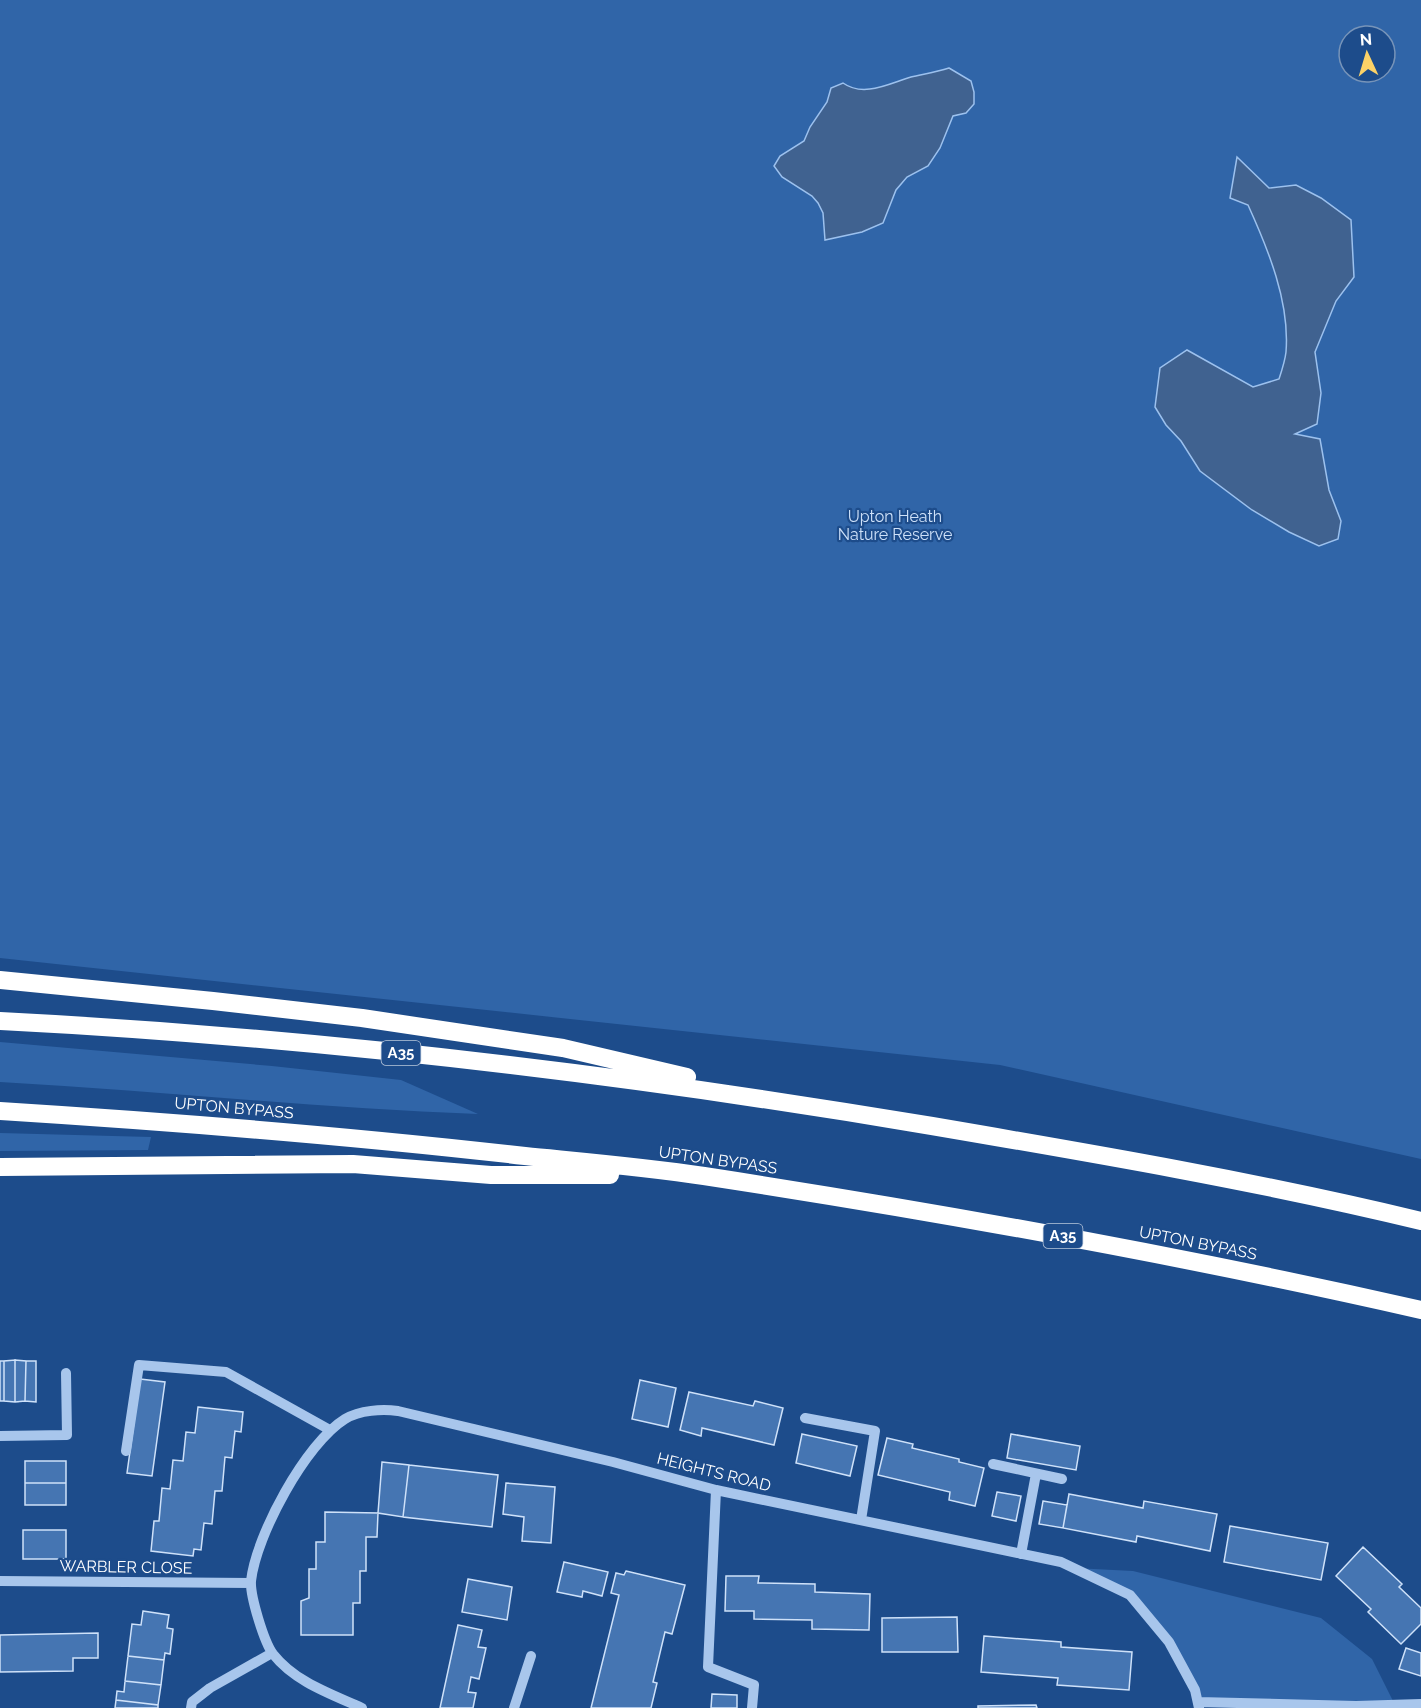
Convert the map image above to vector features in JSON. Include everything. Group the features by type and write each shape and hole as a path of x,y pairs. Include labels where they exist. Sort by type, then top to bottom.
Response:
{"highway":[{"name":"A35","path":"0,980 213,1000 362,1018 564,1048 800,1104"},
{"name":"A35","path":"0,1021 220,1035 475,1060 800,1104 1173,1170 1421,1221"},
{"name":"UPTON BYPASS","path":"0,1111 180,1122 437,1146 702,1175 991,1222 1205,1263 1421,1310"},
{"name":"A35","path":"0,1167 353,1164 491,1175 702,1175"}],"street":[{"path":"126,1451 139,1365 226,1372 330,1430"},
{"path":"0,1436 67,1435 66,1373"},
{"name":"HEIGHTS ROAD","path":"251,1583 259,1547 272,1516 311,1450 330,1430 347,1418 382,1410 398,1411 613,1462 716,1490 1061,1562 1130,1595 1169,1642 1195,1690 1198,1705"},
{"path":"805,1418 875,1431 861,1520"},
{"path":"993,1464 1062,1479"},
{"path":"1021,1554 1036,1474"},
{"path":"716,1490 708,1667 754,1685 752,1708"},
{"name":"WARBLER CLOSE","path":"0,1581 251,1583"},
{"path":"251,1583 260,1625 272,1653 294,1675 362,1708"},
{"path":"191,1708 192,1702 210,1688 272,1653"},
{"path":"514,1708 531,1656"},
{"path":"1198,1705 1421,1704"}],"green space":[{"name":"Upton Heath Nature Reserve","path":"0,0 1421,0 1421,1159 1000,1065 0,958"},
{"path":"0,1042 401,1080 478,1114 358,1108 0,1082"},
{"path":"0,1133 151,1137 148,1150 0,1151"},
{"path":"1074,1568 1133,1571 1321,1618 1372,1659 1395,1705 1198,1702 1169,1642 1130,1595"}],"shaded area":[{"path":"949,68 971,81 974,104 966,113 953,116 940,148 928,166 907,177 896,190 883,223 862,232 825,240 823,213 818,203 812,196 782,177 774,166 780,156 804,141 810,127 827,102 831,88 843,83 860,89 877,88"},
{"path":"1237,157 1269,188 1296,185 1321,198 1351,220 1354,277 1336,301 1315,352 1321,393 1317,424 1295,434 1320,439 1329,490 1341,521 1338,539 1319,546 1289,532 1252,510 1200,471 1155,407 1160,368 1187,350 1253,387 1279,379 1280,376 1286,355 1285,314 1270,258 1248,205 1230,198"}],"building":[{"path":"15,1360 26,1361 25,1401 15,1402"},
{"path":"15,1360 15,1402 4,1401 4,1361"},
{"path":"0,1361 4,1361 4,1401 0,1401"},
{"path":"26,1361 36,1361 36,1402 25,1401"},
{"path":"140,1379 165,1382 152,1476 127,1473"},
{"path":"640,1380 676,1388 668,1427 632,1419"},
{"path":"689,1392 753,1406 755,1401 783,1408 774,1445 702,1428 701,1436 680,1430"},
{"path":"198,1407 243,1412 241,1432 235,1431 232,1458 225,1457 222,1491 215,1491 212,1524 204,1523 201,1550 194,1549 193,1556 151,1551 154,1521 159,1521 162,1488 170,1489 173,1460 183,1461 186,1432 195,1433"},
{"path":"802,1434 857,1446 850,1476 796,1463"},
{"path":"1011,1434 1080,1446 1076,1470 1007,1458"},
{"path":"887,1438 913,1444 912,1448 959,1459 959,1462 984,1468 975,1506 949,1500 950,1492 878,1475"},
{"path":"25,1461 66,1461 66,1483 25,1483"},
{"path":"382,1462 409,1465 403,1517 378,1513"},
{"path":"409,1465 498,1475 492,1527 403,1517"},
{"path":"25,1483 66,1483 66,1505 25,1505"},
{"path":"506,1483 555,1487 551,1543 522,1541 524,1517 503,1514"},
{"path":"997,1492 1021,1496 1016,1521 992,1516"},
{"path":"1069,1494 1143,1508 1144,1501 1217,1514 1210,1551 1137,1536 1136,1542 1063,1528"},
{"path":"1043,1501 1067,1505 1063,1528 1039,1524"},
{"path":"325,1512 378,1513 377,1537 366,1537 366,1571 360,1571 360,1603 353,1603 353,1635 301,1635 301,1601 309,1598 309,1569 316,1569 316,1542 325,1542"},
{"path":"1230,1526 1328,1543 1321,1580 1224,1562"},
{"path":"23,1530 66,1530 66,1559 23,1559"},
{"path":"1363,1547 1402,1584 1399,1587 1421,1608 1421,1624 1401,1644 1368,1612 1371,1609 1336,1576"},
{"path":"564,1562 608,1572 602,1596 583,1591 582,1597 557,1592"},
{"path":"626,1571 685,1585 672,1634 665,1632 653,1682 657,1683 651,1708 591,1708 619,1595 611,1593 616,1573 624,1575"},
{"path":"726,1576 759,1576 758,1583 815,1584 815,1592 870,1594 869,1630 812,1629 812,1620 754,1619 754,1611 725,1611"},
{"path":"468,1579 512,1587 507,1620 462,1612"},
{"path":"143,1611 169,1615 167,1628 173,1629 170,1654 165,1653 164,1660 128,1656 132,1624 141,1625"},
{"path":"957,1617 958,1652 882,1652 882,1618"},
{"path":"458,1625 482,1630 478,1647 486,1648 479,1679 471,1677 468,1692 476,1693 473,1708 440,1708"},
{"path":"98,1633 98,1658 73,1658 73,1671 0,1672 0,1635"},
{"path":"984,1636 1061,1642 1061,1647 1132,1652 1129,1690 1057,1685 1058,1678 981,1672"},
{"path":"1406,1648 1421,1653 1421,1676 1399,1669"},
{"path":"128,1656 164,1660 161,1685 125,1681"},
{"path":"125,1681 161,1685 158,1705 116,1700 117,1691 124,1692"},
{"path":"712,1694 737,1695 737,1708 711,1708"},
{"path":"116,1700 158,1705 158,1708 115,1708"},
{"path":"1036,1705 1037,1708 978,1708 978,1706"}]}
